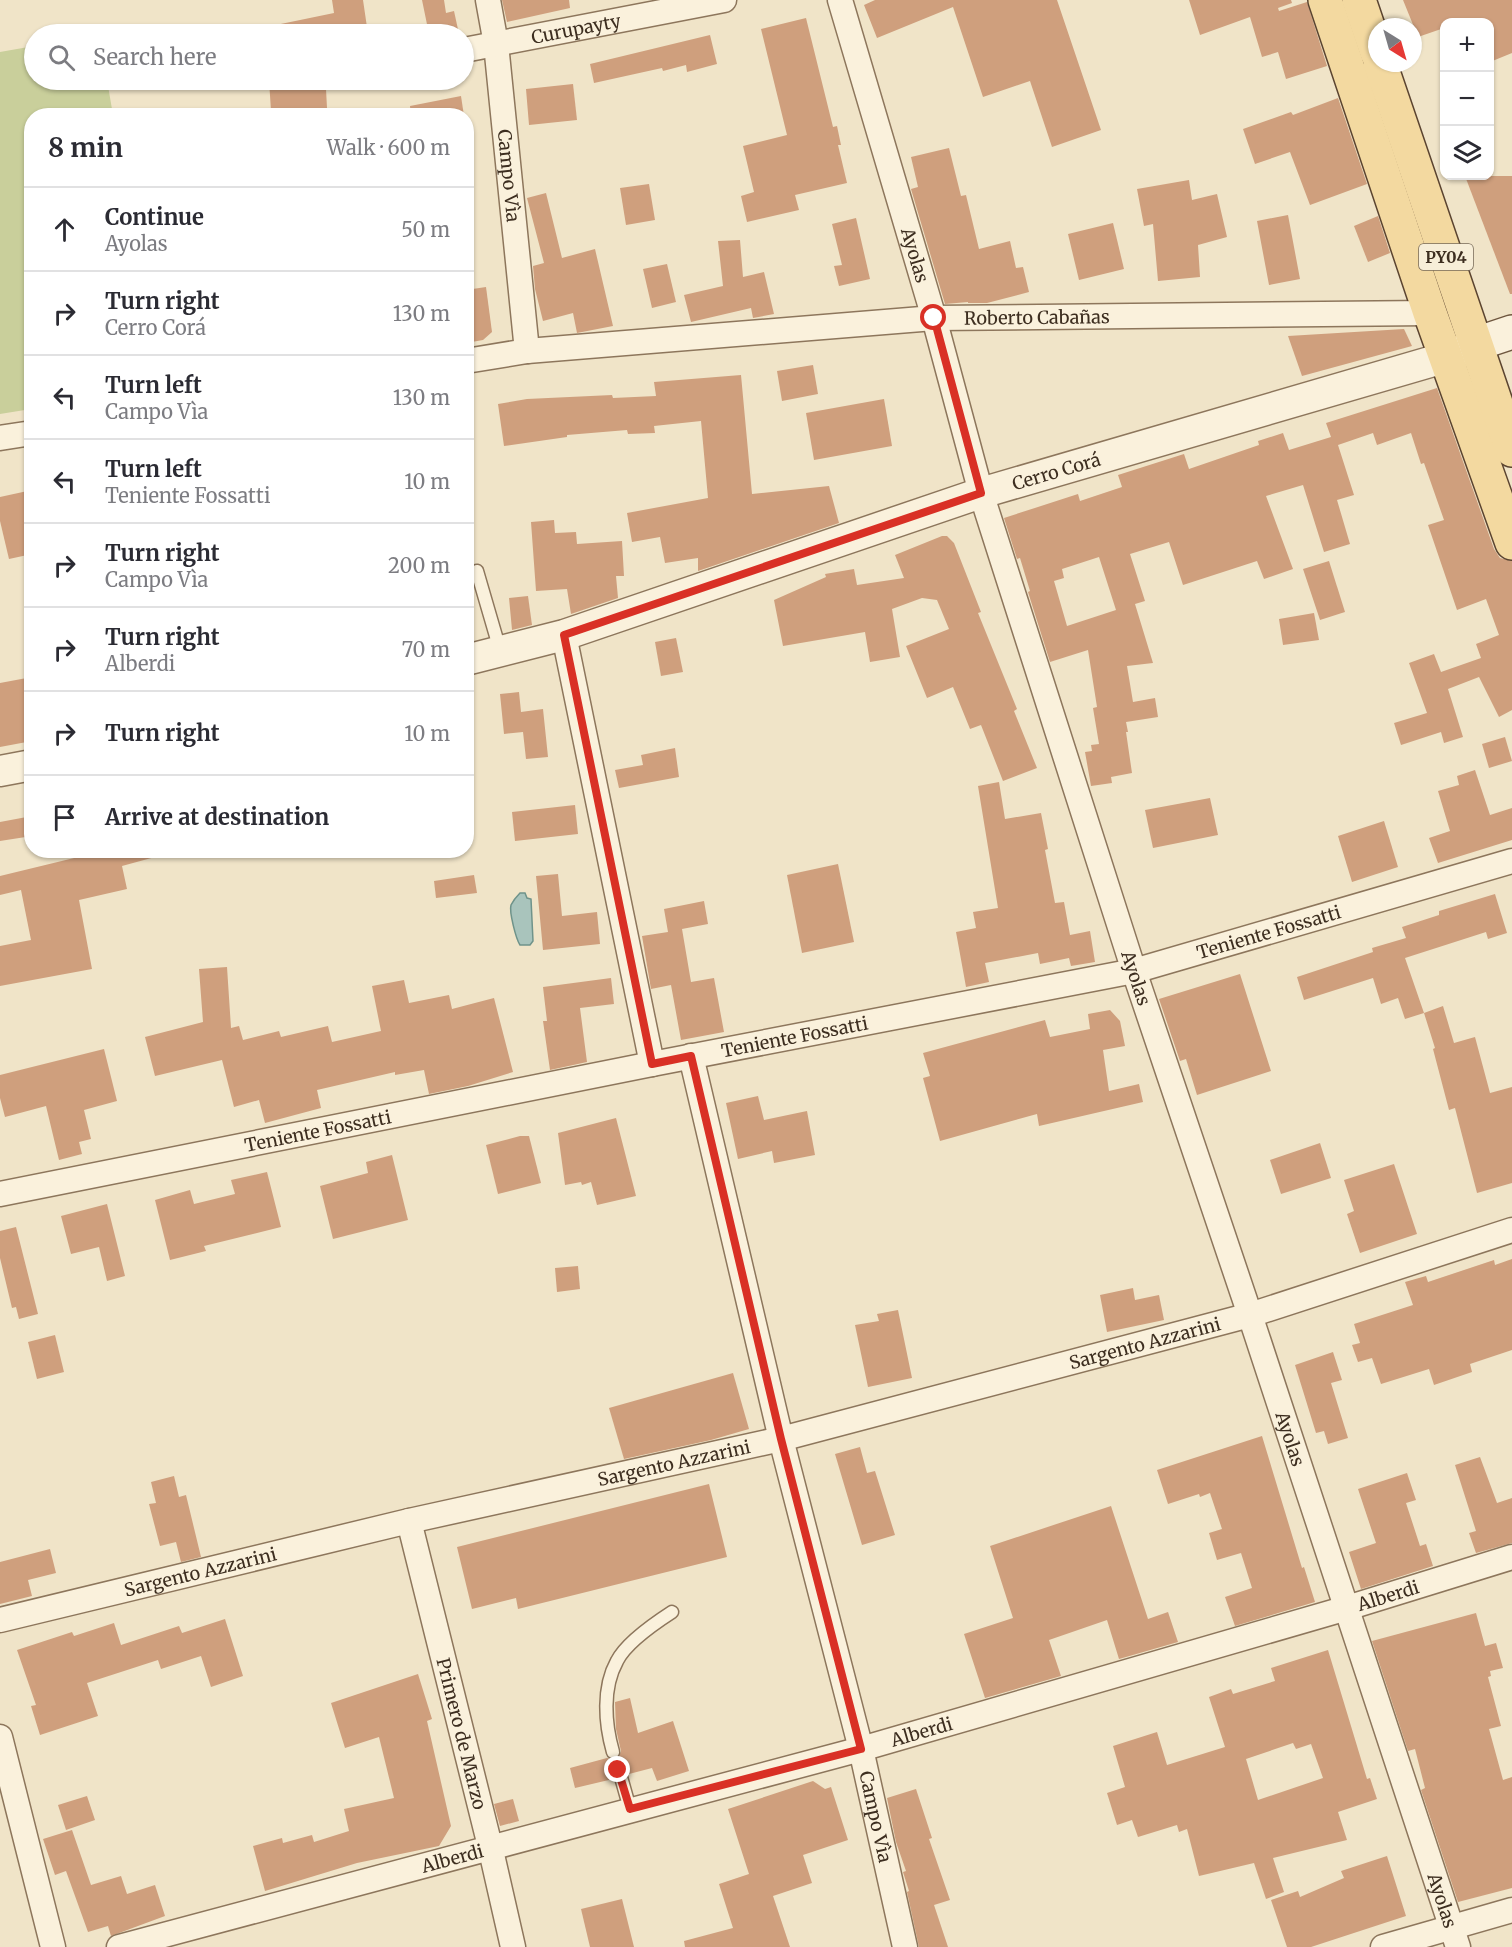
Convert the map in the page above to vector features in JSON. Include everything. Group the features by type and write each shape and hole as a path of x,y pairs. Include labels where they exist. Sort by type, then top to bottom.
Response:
{"main road":[{"name":"PY04","path":"1325,0 1430,313 1462,351 1512,450"},
{"path":"1359,0 1368,26"},
{"name":"PY04","path":"1383,72 1462,351 1512,543"},
{"path":"1462,351 1512,332"}],"street":[{"name":"Campo Vìa","path":"488,0 496,44 527,351"},
{"name":"Curupayty","path":"474,48 724,0"},
{"name":"Ayolas","path":"840,0 934,318 981,493 1134,971 1455,1937"},
{"name":"Roberto Cabañas","path":"474,360 527,351 934,318 1430,313"},
{"name":"Cerro Corá","path":"474,658 564,635 981,493 1462,351"},
{"path":"0,438 24,434"},
{"path":"564,635 652,1064"},
{"path":"0,771 24,766"},
{"name":"Teniente Fossatti","path":"0,1194 691,1056 1134,971 1512,861"},
{"name":"Campo Vìa","path":"691,1056 781,1439 861,1749 905,1947"},
{"name":"Sargento Azzarini","path":"0,1620 409,1521 781,1439 1250,1315 1512,1230"},
{"name":"Primero de Marzo","path":"409,1521 513,1947"},
{"name":"Alberdi","path":"119,1947 490,1846 861,1749 1347,1608 1512,1557"},
{"path":"0,1737 52,1947"},
{"path":"1383,1947 1455,1937 1512,1910"}],"lane":[{"path":"474,572 477,570 500,652"},
{"path":"613,1752 608,1733 606,1697 617,1661 645,1629 672,1612"},
{"path":"618,1770 630,1809"}],"green space":[{"path":"24,48 24,90 109,90 112,108 24,108 24,410 0,414 0,52"}],"water":[{"path":"520,893 525,893 527,898 531,899 533,941 530,945 520,945 512,919 511,905"}],"building":[{"path":"332,0 363,0 367,24 281,24 334,13"},
{"path":"422,0 444,0 446,13 454,11 457,24 427,24"},
{"path":"502,0 569,0 570,8 507,22"},
{"path":"875,0 1057,0 1101,130 1052,147 1030,81 983,97 953,7 877,38 864,5"},
{"path":"1189,0 1291,0 1292,3 1278,8 1279,11 1307,2 1327,66 1286,79 1278,52 1262,57 1250,17 1200,35"},
{"path":"1403,0 1512,0 1512,53 1494,60 1494,18 1440,18 1440,29 1422,36 1422,18 1410,18"},
{"path":"806,18 833,127 837,126 841,145 838,145 847,183 795,195 799,210 747,222 741,196 754,192 743,146 787,135 761,29"},
{"path":"710,35 717,64 687,72 686,65 663,71 662,68 594,83 590,64"},
{"path":"573,84 577,120 529,125 526,89"},
{"path":"270,90 326,90 327,108 271,108"},
{"path":"461,96 463,108 410,108 410,106"},
{"path":"1338,98 1367,184 1310,205 1290,152 1255,164 1243,129 1291,112 1293,115"},
{"path":"949,148 961,196 966,195 979,249 1010,241 1016,268 1023,267 1029,292 987,303 945,304 911,189 918,187 911,157"},
{"path":"1494,176 1512,176 1512,294 1510,294 1467,180 1494,180"},
{"path":"1189,180 1192,200 1217,194 1227,237 1198,245 1200,277 1158,281 1153,224 1144,226 1137,189"},
{"path":"649,184 655,220 626,225 620,188"},
{"path":"546,193 562,258 595,249 613,326 577,333 573,313 543,321 535,289 533,266 544,263 527,198"},
{"path":"1288,215 1300,279 1269,285 1257,221"},
{"path":"1378,216 1390,253 1368,262 1354,226"},
{"path":"856,218 870,279 839,286 834,266 842,265 832,224"},
{"path":"1113,223 1124,269 1079,280 1068,234"},
{"path":"740,240 743,277 764,272 774,314 753,318 751,308 691,322 684,295 723,286 718,241"},
{"path":"667,264 676,302 652,308 643,269"},
{"path":"486,287 492,332 483,340 474,342 474,289"},
{"path":"1404,329 1412,346 1302,376 1288,336"},
{"path":"813,365 818,394 782,401 777,371"},
{"path":"741,375 752,494 829,486 839,523 698,571 698,558 665,563 660,537 632,542 627,513 708,498 701,421 654,426 655,433 628,434 627,430 567,435 567,437 504,446 498,404 527,399 612,395 613,398 656,396 654,382"},
{"path":"1437,388 1494,549 1500,558 1512,561 1512,710 1499,717 1479,677 1448,689 1463,737 1444,743 1441,732 1401,745 1394,723 1427,713 1409,663 1434,654 1441,672 1481,658 1476,644 1499,635 1486,599 1457,610 1428,525 1444,520 1411,433 1377,445 1373,433 1338,445 1354,495 1337,500 1350,544 1324,552 1303,485 1266,496 1293,569 1264,579 1257,561 1183,585 1169,542 1130,554 1145,601 1135,604 1153,663 1127,666 1133,702 1155,698 1158,717 1126,722 1132,773 1111,777 1112,783 1091,786 1085,752 1092,751 1091,745 1099,744 1093,708 1097,707 1088,650 1050,662 1020,558 1017,559 1004,518 1078,494 1080,501 1122,487 1118,475 1184,454 1189,469 1259,445 1258,441 1283,433 1289,450 1331,437 1326,423","holes":["1099,557 1116,610 1067,626 1054,581 1064,578 1062,569"]},
{"path":"884,399 892,446 814,460 806,413"},
{"path":"24,492 24,556 9,559 0,521 0,497"},
{"path":"554,520 555,533 576,532 577,544 622,541 624,576 616,576 618,598 571,614 567,589 536,591 531,522"},
{"path":"947,536 954,543 981,612 978,613 1017,709 1014,711 1037,768 1003,781 981,725 970,729 953,687 927,698 906,646 949,629 937,600 922,598 892,609 900,657 870,662 865,632 783,646 774,600 826,577 825,574 854,569 857,585 904,578 895,555"},
{"path":"1329,561 1345,612 1320,620 1303,569"},
{"path":"528,596 532,625 512,630 509,598"},
{"path":"1314,613 1319,640 1283,645 1279,619"},
{"path":"676,638 683,672 661,676 655,642"},
{"path":"24,678 24,742 0,747 0,683"},
{"path":"519,692 521,712 543,709 548,757 526,759 523,732 504,734 500,694"},
{"path":"1505,737 1512,761 1489,768 1482,744"},
{"path":"675,748 679,777 619,788 615,770 643,765 641,755"},
{"path":"1475,770 1490,815 1512,808 1512,840 1438,863 1429,838 1450,831 1438,791 1459,785 1457,776"},
{"path":"999,782 1005,819 1041,813 1055,903 1064,902 1070,935 1090,931 1095,962 1071,966 1069,958 1040,964 1038,953 985,963 989,982 966,987 956,932 976,928 973,912 998,908 978,786"},
{"path":"1210,798 1218,835 1153,848 1145,810"},
{"path":"575,805 578,834 515,841 512,812"},
{"path":"24,818 24,837 0,841 0,822"},
{"path":"1384,821 1398,867 1352,882 1338,836"},
{"path":"74,858 151,858 122,866 127,889 79,900 92,969 0,986 0,946 31,940 21,890 0,895 0,876"},
{"path":"838,864 854,942 802,953 787,875"},
{"path":"558,874 562,916 597,912 600,944 543,950 536,876"},
{"path":"474,875 477,893 436,898 434,881"},
{"path":"1495,894 1507,933 1488,939 1486,932 1405,958 1424,1013 1405,1019 1398,998 1381,1004 1373,978 1304,1000 1297,977 1373,952 1372,948 1406,938 1402,927 1439,915 1439,911"},
{"path":"704,901 708,924 682,929 691,982 714,978 724,1032 681,1040 671,985 651,989 642,936 668,932 664,909"},
{"path":"227,967 231,1028 239,1026 243,1040 279,1031 281,1037 328,1026 332,1042 381,1031 372,986 404,980 409,1003 449,995 452,1009 494,998 513,1072 468,1086 429,1094 424,1070 395,1075 395,1072 317,1090 321,1108 265,1123 259,1100 234,1107 222,1060 155,1076 145,1037 203,1022 199,969"},
{"path":"1240,974 1271,1071 1197,1095 1186,1059 1180,1061 1159,999"},
{"path":"611,978 614,1004 580,1008 587,1062 550,1070 543,1021 547,1021 543,987"},
{"path":"1443,1006 1454,1043 1475,1037 1490,1093 1512,1087 1512,1183 1477,1193 1455,1108 1449,1110 1433,1049 1435,1048 1424,1013"},
{"path":"1110,1010 1120,1021 1125,1046 1103,1050 1109,1091 1139,1084 1143,1102 1039,1126 1037,1114 940,1141 923,1078 930,1076 923,1053 1045,1020 1050,1037 1090,1029 1088,1014"},
{"path":"104,1049 117,1101 84,1110 91,1139 79,1142 82,1154 59,1160 46,1106 5,1117 0,1098 0,1075"},
{"path":"758,1096 764,1120 807,1111 815,1155 774,1163 772,1151 738,1159 726,1103"},
{"path":"616,1118 636,1196 597,1205 591,1182 582,1185 581,1182 565,1185 558,1133"},
{"path":"520,1136 529,1136 541,1183 498,1194 486,1145"},
{"path":"1320,1143 1331,1178 1281,1194 1270,1160"},
{"path":"392,1155 408,1220 333,1239 320,1186 368,1173 366,1162"},
{"path":"1394,1164 1417,1234 1360,1253 1347,1214 1354,1211 1344,1180"},
{"path":"267,1172 281,1227 204,1246 206,1251 170,1260 155,1200 190,1190 194,1204 235,1194 231,1180"},
{"path":"107,1204 125,1276 107,1281 99,1247 71,1254 61,1216"},
{"path":"16,1227 38,1314 19,1319 16,1307 12,1308 0,1258 0,1231"},
{"path":"1512,1259 1512,1350 1470,1364 1472,1372 1434,1385 1429,1369 1381,1384 1372,1358 1358,1362 1352,1345 1360,1343 1354,1324 1413,1305 1405,1282 1426,1276 1428,1282 1494,1260 1495,1265"},
{"path":"578,1266 580,1289 557,1292 555,1268"},
{"path":"1133,1288 1135,1300 1159,1295 1164,1320 1107,1332 1100,1295"},
{"path":"898,1310 912,1378 868,1387 855,1325 879,1321 877,1314"},
{"path":"55,1335 64,1372 37,1379 28,1342"},
{"path":"1333,1352 1342,1380 1331,1383 1348,1438 1328,1444 1324,1431 1316,1433 1295,1365"},
{"path":"733,1373 749,1429 711,1440 624,1459 609,1408"},
{"path":"1262,1436 1302,1568 1304,1567 1315,1602 1235,1626 1225,1597 1252,1588 1241,1553 1217,1560 1209,1533 1222,1529 1210,1493 1200,1497 1199,1494 1168,1504 1157,1470"},
{"path":"860,1447 867,1473 875,1471 895,1535 862,1545 835,1454"},
{"path":"1480,1457 1497,1503 1512,1498 1512,1543 1476,1553 1469,1533 1476,1531 1455,1465"},
{"path":"1407,1473 1416,1500 1406,1503 1420,1546 1426,1544 1433,1566 1361,1589 1349,1552 1376,1543 1358,1489"},
{"path":"174,1476 179,1497 186,1495 201,1557 181,1562 176,1542 160,1546 149,1504 156,1503 151,1482"},
{"path":"709,1484 727,1557 518,1609 516,1598 472,1609 457,1547"},
{"path":"1111,1506 1148,1619 1168,1612 1178,1642 1119,1659 1107,1620 1049,1640 1061,1676 985,1698 964,1634 1013,1618 990,1546"},
{"path":"50,1549 56,1573 28,1580 32,1596 0,1604 0,1562"},
{"path":"1476,1613 1485,1646 1496,1643 1503,1668 1490,1671 1491,1676 1488,1677 1501,1726 1489,1729 1503,1780 1512,1777 1512,1888 1458,1902 1421,1790 1425,1788 1415,1749 1408,1751 1372,1641"},
{"path":"225,1619 243,1676 211,1687 201,1656 161,1669 158,1660 87,1683 98,1716 40,1735 31,1706 36,1705 17,1650 72,1632 74,1636 114,1623 121,1645 179,1626 182,1633"},
{"path":"1328,1650 1367,1779 1370,1778 1377,1799 1338,1812 1347,1840 1273,1858 1284,1892 1266,1899 1254,1863 1199,1876 1187,1829 1179,1832 1177,1825 1138,1837 1132,1820 1117,1825 1107,1793 1125,1787 1113,1746 1157,1732 1167,1765 1225,1747 1209,1697 1231,1689 1233,1694 1275,1681 1271,1668","holes":["1293,1743 1296,1749 1311,1744 1323,1778 1258,1800 1246,1759"]},
{"path":"418,1674 432,1719 427,1721 451,1826 439,1846 357,1863 265,1891 253,1846 282,1838 283,1843 312,1835 314,1842 349,1831 344,1809 394,1798 379,1737 345,1748 331,1703"},
{"path":"630,1698 638,1733 673,1721 689,1771 657,1781 652,1768 629,1774 625,1765 617,1762 611,1767 613,1779 575,1788 570,1768 607,1758 614,1760 619,1757 621,1751 616,1729 615,1702"},
{"path":"813,1781 825,1789 831,1787 848,1840 803,1855 812,1883 773,1896 790,1947 685,1947 684,1941 733,1928 719,1884 749,1874 728,1809"},
{"path":"916,1789 932,1838 929,1839 950,1900 934,1905 948,1947 919,1947 907,1892 909,1891 903,1872 906,1871 896,1842 887,1798"},
{"path":"87,1796 95,1820 66,1830 58,1805"},
{"path":"513,1799 519,1821 500,1826 494,1804"},
{"path":"72,1830 91,1885 121,1876 127,1894 155,1885 165,1916 111,1936 108,1926 88,1932 66,1871 55,1875 43,1839"},
{"path":"1387,1856 1406,1916 1311,1947 1287,1947 1271,1900 1298,1891 1300,1897 1344,1878 1341,1871"},
{"path":"622,1899 634,1947 590,1947 581,1909"}],"route":[{"path":"618,1770 630,1809 861,1749 781,1439 691,1056 652,1064 564,635 981,493 934,318"}]}
